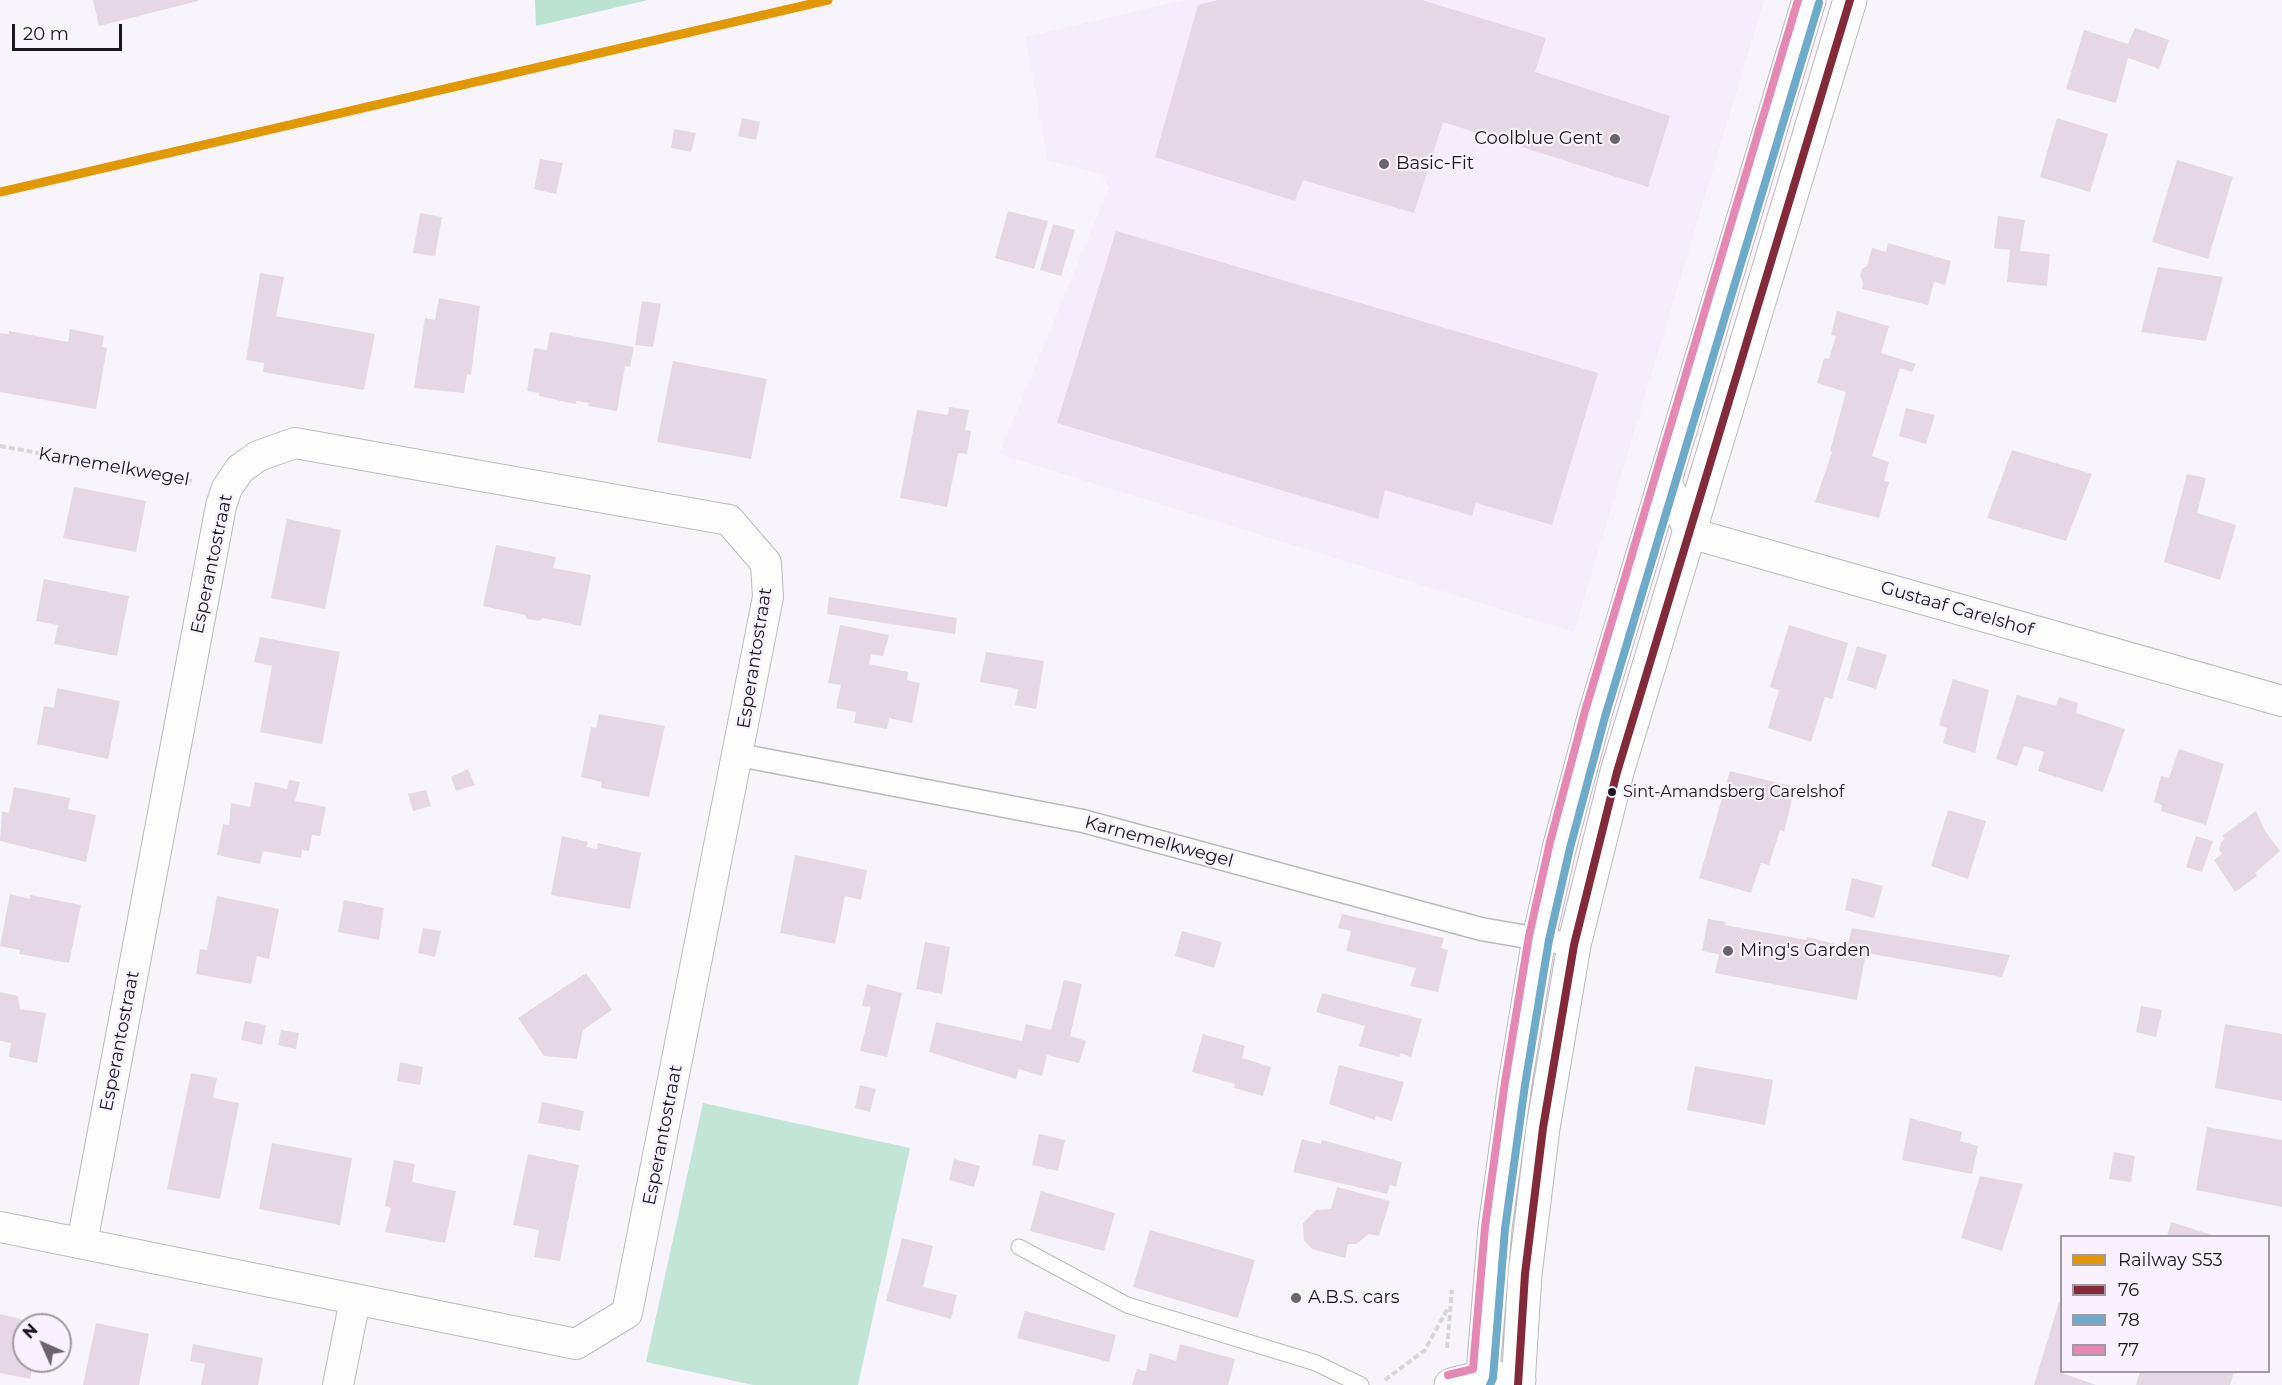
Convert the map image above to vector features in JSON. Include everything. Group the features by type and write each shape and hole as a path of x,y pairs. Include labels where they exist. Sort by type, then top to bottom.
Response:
{"main road":[{"path":"1482,1381 1494,1228 1539,938 1594,714 1809,0"},
{"path":"1452,1385 1482,1381 1519,1383 1525,1274 1543,1128 1574,945 1617,772 1850,0"}],"street":[{"name":"Esperantostraat","path":"0,1227 576,1344 627,1313 739,755 768,597 766,563 729,520 295,443 258,456 240,469 227,488 218,518 82,1243"},
{"path":"1665,479 1690,533"},
{"name":"Gustaaf Carelshof","path":"1690,533 2282,701"},
{"name":"Karnemelkwegel","path":"739,755 1083,821 1481,929 1574,945"},
{"path":"338,1385 355,1300"}],"lane":[{"path":"1018,1247 1127,1305 1316,1363 1361,1385"}],"path":[{"name":"Karnemelkwegel","path":"0,446 227,488"},
{"path":"1377,1385 1402,1370 1425,1350 1450,1304"}],"shaded area":[{"path":"1184,0 1764,0 1574,632 999,454 1109,188 1101,174 1047,160 1026,37"}],"green space":[{"path":"535,0 648,0 536,26"},
{"path":"703,1103 910,1148 858,1385 753,1385 646,1362"}],"building":[{"path":"93,0 198,0 198,1 99,26"},
{"path":"1218,0 1422,0 1546,38 1535,72 1670,116 1648,187 1443,122 1414,213 1303,180 1295,201 1155,157 1198,5"},
{"path":"2135,28 2169,40 2159,69 2128,58 2116,103 2066,89 2084,30 2128,44"},
{"path":"742,118 760,122 756,140 738,136"},
{"path":"2057,118 2108,134 2090,192 2040,177"},
{"path":"674,129 696,133 691,152 671,148"},
{"path":"540,159 563,163 556,194 534,189"},
{"path":"2177,160 2233,177 2208,259 2152,242"},
{"path":"1008,211 1048,221 1034,269 995,258"},
{"path":"420,213 442,217 435,256 413,253"},
{"path":"1998,216 2025,220 2020,251 2050,254 2047,286 2007,282 2010,250 1994,248"},
{"path":"1053,224 1075,230 1061,276 1040,270"},
{"path":"1116,231 1598,373 1552,525 1476,503 1472,516 1385,490 1378,519 1057,423"},
{"path":"1888,243 1951,261 1945,285 1934,282 1928,305 1862,289 1863,283 1860,276 1862,269 1867,266 1872,248 1886,252"},
{"path":"2158,267 2223,277 2206,341 2141,332"},
{"path":"260,273 284,277 276,316 375,334 364,390 263,372 264,363 246,360"},
{"path":"439,298 480,306 471,375 467,374 464,393 414,388 425,318 435,320"},
{"path":"642,301 661,304 653,347 635,345"},
{"path":"1837,311 1889,326 1881,353 1916,364 1912,372 1900,368 1872,456 1889,462 1884,481 1889,482 1879,518 1815,502 1832,452 1830,451 1846,392 1817,383 1824,358 1829,359 1836,336 1831,335"},
{"path":"70,329 104,336 102,347 107,348 96,409 0,392 0,333 9,334 9,331 68,342"},
{"path":"550,332 634,347 630,367 625,366 617,411 588,406 589,403 577,401 575,404 539,396 539,393 527,391 534,348 547,350"},
{"path":"673,361 767,379 751,459 657,442"},
{"path":"949,407 969,410 965,430 971,431 967,454 958,453 947,507 900,498 917,410 948,415"},
{"path":"1906,408 1935,415 1926,444 1899,436"},
{"path":"2012,450 2092,474 2066,541 1987,518"},
{"path":"2187,474 2206,478 2197,513 2236,525 2220,580 2164,562"},
{"path":"74,487 146,501 136,552 63,538"},
{"path":"287,519 341,530 325,609 271,598"},
{"path":"496,545 556,557 553,568 591,575 581,626 543,618 539,621 527,619 525,615 483,606"},
{"path":"44,579 129,596 117,656 54,644 58,625 36,621"},
{"path":"829,597 957,618 955,634 827,614"},
{"path":"840,625 889,635 883,656 871,654 869,664 908,672 907,680 920,683 912,723 889,718 887,729 854,723 856,712 836,708 841,685 828,683"},
{"path":"1789,625 1848,643 1832,699 1825,697 1811,742 1768,728 1779,690 1770,687"},
{"path":"260,637 340,652 322,744 260,732 272,666 254,662"},
{"path":"1857,646 1887,655 1876,689 1847,680"},
{"path":"986,652 1044,661 1036,709 1015,705 1018,689 980,682"},
{"path":"1953,679 1989,690 1975,753 1943,743 1947,728 1939,725"},
{"path":"57,688 120,701 108,759 37,744 44,706 54,708"},
{"path":"2017,695 2056,706 2059,697 2078,703 2076,713 2125,729 2103,792 2038,771 2044,752 2024,746 2017,766 1996,759"},
{"path":"599,714 665,726 649,797 601,788 602,782 581,777 591,727 596,728"},
{"path":"2179,749 2224,764 2206,825 2161,811 2162,805 2154,802 2161,776 2169,778"},
{"path":"468,769 475,785 456,791 451,777"},
{"path":"1730,771 1795,787 1784,832 1780,830 1769,865 1761,863 1751,893 1699,878"},
{"path":"289,780 300,782 295,801 326,807 320,836 312,835 309,851 302,850 301,858 263,851 260,864 217,855 223,824 229,825 231,803 250,807 255,782 287,789"},
{"path":"14,787 70,798 68,809 96,815 86,862 0,841 2,811 9,813"},
{"path":"426,790 431,806 413,811 408,794"},
{"path":"1948,810 1986,821 1968,879 1931,866"},
{"path":"2256,811 2265,831 2280,851 2255,873 2257,876 2235,892 2214,860 2222,854 2219,850 2221,842 2225,839 2222,836"},
{"path":"562,836 588,842 586,847 597,849 598,843 641,853 630,909 551,895"},
{"path":"2196,836 2213,841 2202,872 2186,867"},
{"path":"795,855 867,870 861,900 845,896 835,944 780,933"},
{"path":"1852,878 1883,886 1874,918 1845,910"},
{"path":"10,894 30,899 30,895 81,905 69,963 19,954 20,950 0,946"},
{"path":"217,896 279,909 269,959 257,956 251,984 196,974 200,949 207,950"},
{"path":"344,900 384,908 379,940 338,932"},
{"path":"1342,914 1444,938 1441,948 1448,950 1438,992 1410,986 1416,968 1346,951 1351,931 1338,928"},
{"path":"1708,919 1726,922 1725,925 1806,940 1807,937 1847,947 1852,928 2010,955 2002,977 1866,953 1857,1000 1715,973 1719,954 1702,951"},
{"path":"423,928 441,931 435,957 418,953"},
{"path":"1182,931 1222,942 1214,968 1175,956"},
{"path":"925,942 950,947 942,994 916,989"},
{"path":"586,973 612,1010 583,1030 577,1059 544,1056 518,1018"},
{"path":"1064,980 1082,984 1070,1036 1086,1041 1079,1063 1047,1055 1042,1076 1019,1069 1016,1079 929,1052 936,1022 1022,1041 1026,1024 1051,1030"},
{"path":"867,984 902,993 887,1057 860,1051 871,1007 862,1006"},
{"path":"0,992 18,996 20,1009 46,1013 37,1063 9,1057 11,1043 0,1041"},
{"path":"1322,993 1422,1019 1411,1057 1401,1053 1399,1057 1359,1046 1365,1026 1316,1012"},
{"path":"2141,1006 2162,1010 2156,1037 2136,1032"},
{"path":"245,1021 266,1025 262,1045 241,1040"},
{"path":"2225,1024 2282,1034 2282,1101 2215,1088"},
{"path":"281,1030 299,1033 296,1049 278,1045"},
{"path":"1203,1034 1245,1046 1242,1058 1271,1067 1263,1096 1234,1088 1235,1084 1192,1072"},
{"path":"400,1062 423,1067 420,1085 397,1081"},
{"path":"1339,1065 1404,1082 1392,1121 1376,1116 1375,1120 1329,1104"},
{"path":"1695,1066 1773,1080 1765,1125 1687,1110"},
{"path":"191,1073 217,1078 213,1098 239,1103 220,1199 167,1189"},
{"path":"860,1085 876,1089 870,1112 855,1108"},
{"path":"542,1102 584,1111 580,1131 538,1123"},
{"path":"1910,1118 1962,1132 1960,1141 1978,1146 1972,1174 1902,1160"},
{"path":"2207,1127 2282,1140 2282,1207 2196,1190"},
{"path":"1039,1134 1065,1140 1058,1171 1032,1165"},
{"path":"1302,1139 1321,1144 1322,1140 1402,1162 1396,1187 1390,1185 1387,1194 1293,1172"},
{"path":"272,1143 352,1158 340,1225 259,1209"},
{"path":"2114,1152 2135,1156 2131,1182 2109,1179"},
{"path":"528,1154 579,1165 560,1261 534,1257 539,1230 513,1225"},
{"path":"954,1159 980,1166 974,1187 949,1180"},
{"path":"394,1160 415,1164 412,1182 456,1191 445,1243 385,1232 391,1208 385,1206"},
{"path":"1980,1176 2023,1184 2002,1251 1961,1238"},
{"path":"1337,1187 1390,1201 1379,1236 1369,1234 1356,1244 1348,1244 1345,1258 1312,1249 1304,1240 1303,1223 1316,1210 1331,1209"},
{"path":"1041,1191 1115,1213 1104,1251 1030,1231"},
{"path":"2171,1222 2212,1235 2167,1235"},
{"path":"1150,1230 1255,1260 1238,1318 1133,1287"},
{"path":"902,1238 933,1246 923,1287 957,1295 951,1319 886,1301"},
{"path":"2059,1302 2060,1373 2096,1385 2034,1385"},
{"path":"1025,1311 1116,1335 1109,1362 1017,1338"},
{"path":"0,1314 12,1317 12,1373 31,1373 30,1379 0,1373"},
{"path":"96,1323 149,1334 139,1385 83,1385"},
{"path":"193,1344 263,1358 258,1385 201,1385 205,1364 190,1361"},
{"path":"1180,1344 1235,1359 1228,1385 1132,1385 1137,1369 1146,1371 1150,1353 1176,1361"},
{"path":"2140,1373 2234,1373 2230,1385 2136,1385"}],"rail line":[{"name":"S53","path":"0,192 828,0"}],"transit line":[{"name":"77","path":"1448,1375 1473,1369 1485,1227 1505,1082 1529,936 1550,842 1585,711 1798,0"},
{"name":"76","path":"1518,1385 1525,1274 1543,1128 1574,945 1617,772 1850,0"},
{"name":"78","path":"1490,1385 1493,1378 1505,1229 1525,1085 1549,940 1570,848 1605,717 1819,3"}],"place":[{"name":"Coolblue Gent","path":"1615,139"},
{"name":"Basic-Fit","path":"1384,164"},
{"name":"Sint-Amandsberg Carelshof","path":"1612,792"},
{"name":"Ming's Garden","path":"1728,951"},
{"name":"A.B.S. cars","path":"1296,1298"}]}
